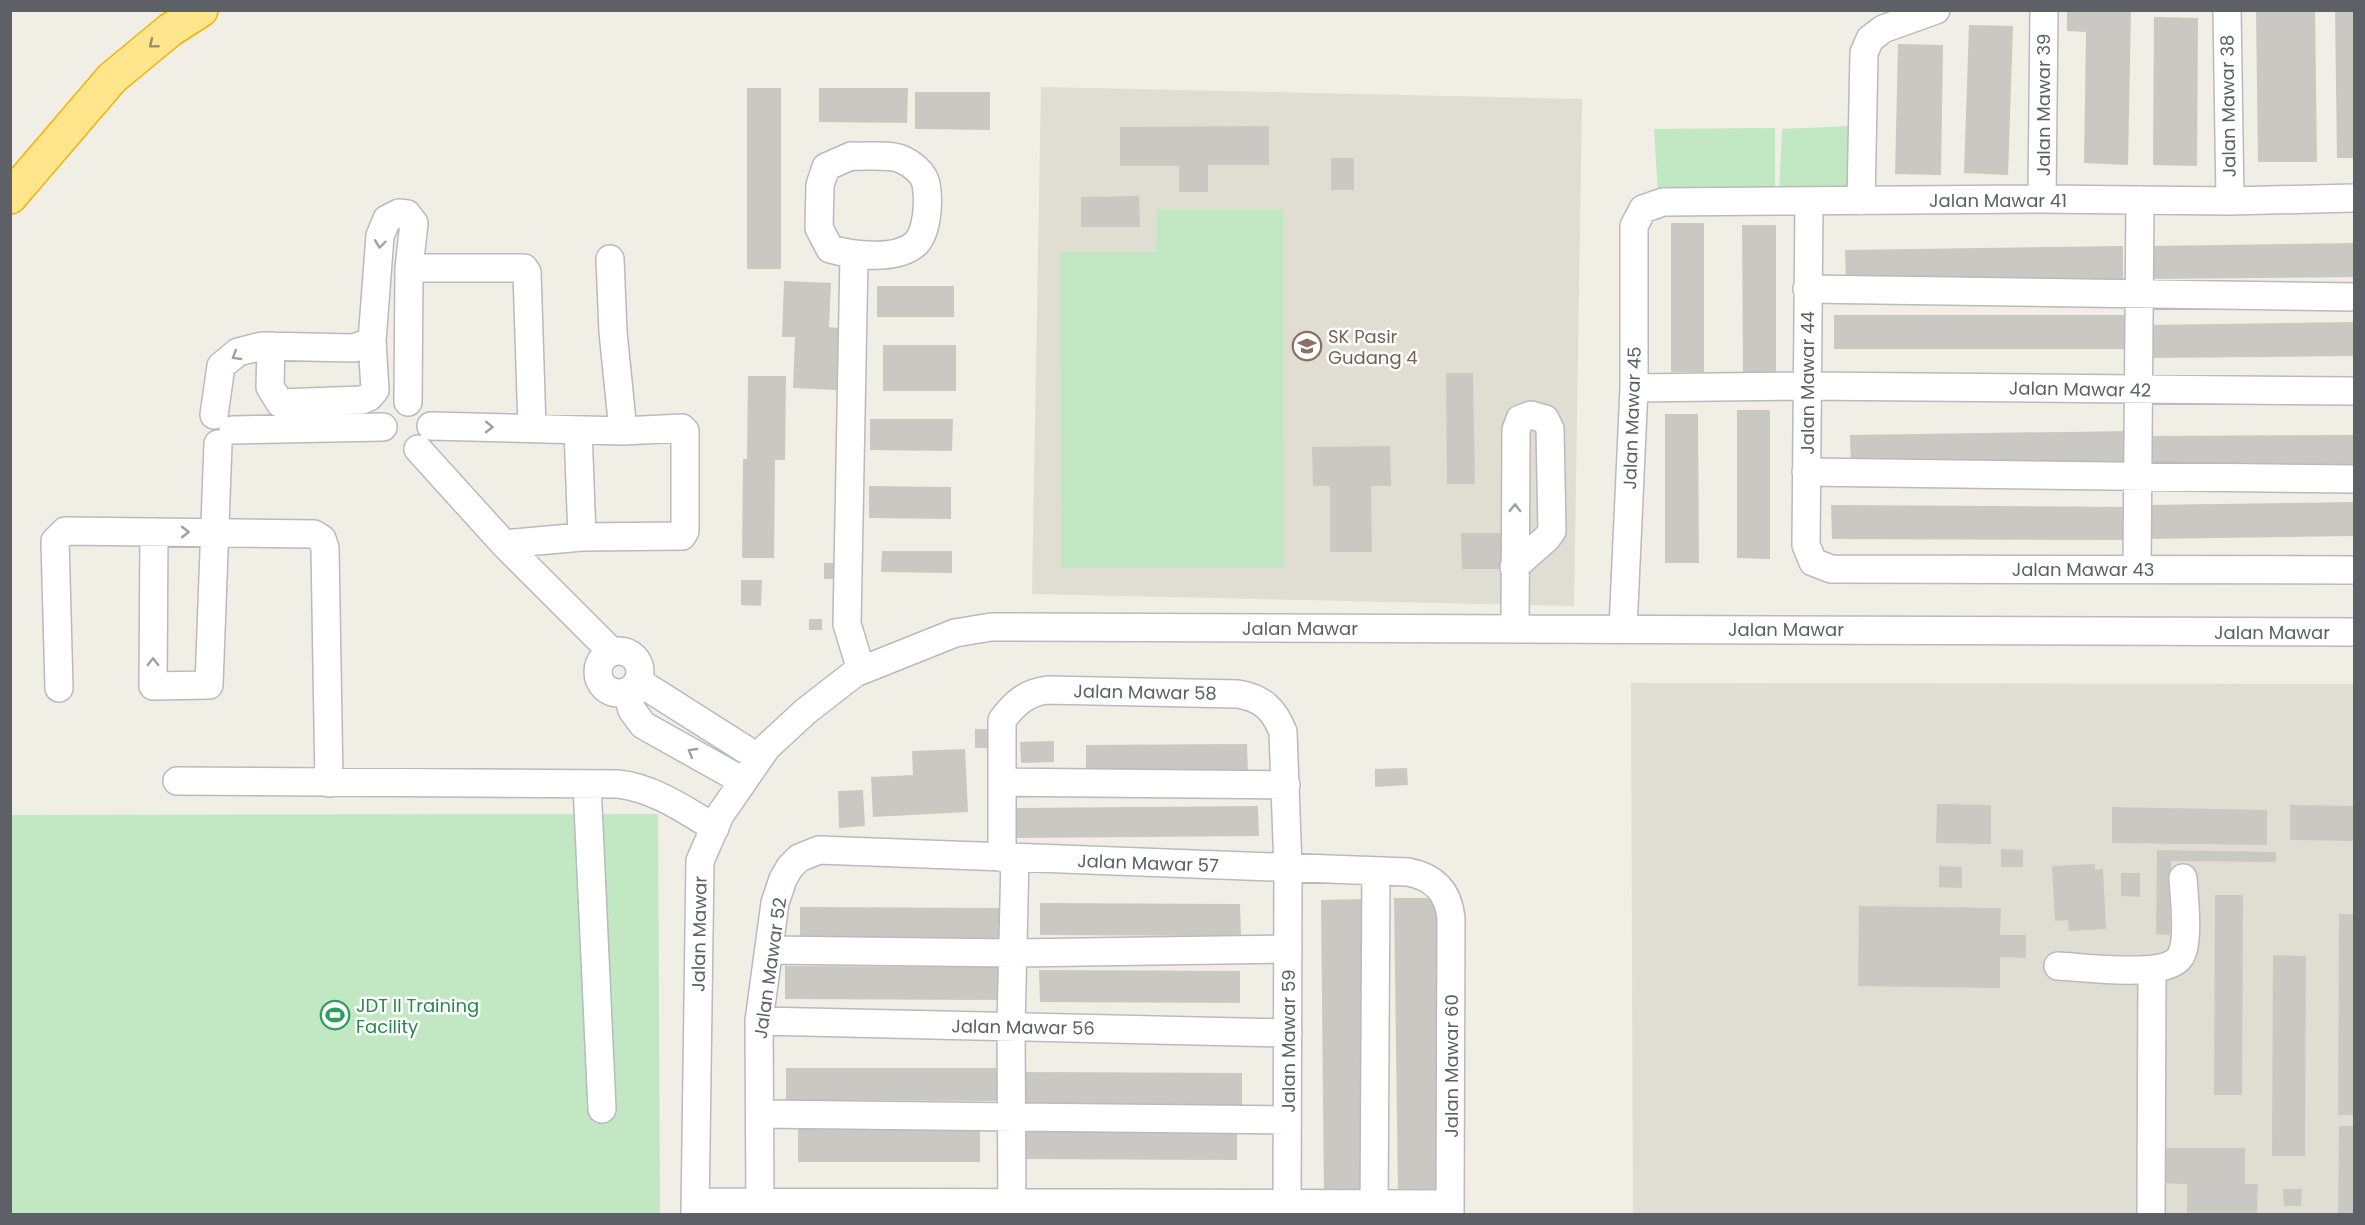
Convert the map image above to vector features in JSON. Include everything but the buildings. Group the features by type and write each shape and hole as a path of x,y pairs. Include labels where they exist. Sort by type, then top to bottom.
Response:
{"highway":[{"path":"10,197 112,78 170,30 201,10"}],"street":[{"path":"1860,201 1864,53 1870,39 1883,29 1936,10"},
{"name":"Jalan Mawar 39","path":"2042,199 2044,10"},
{"name":"Jalan Mawar 38","path":"2227,10 2230,201"},
{"path":"851,156 900,158 918,170 926,183 926,227 915,245 897,253 854,256 830,249 819,228 820,185 826,167 851,156"},
{"name":"Jalan Mawar 41","path":"1643,209 1663,202 2042,199 2230,201 2355,198"},
{"path":"2137,569 2140,200"},
{"name":"Jalan Mawar 44","path":"1809,201 1806,545 1813,562"},
{"name":"Jalan Mawar 45","path":"1623,628 1635,388 1634,226 1643,209"},
{"path":"271,346 270,387 280,404 362,400 369,397 375,390 372,341 380,236 387,219 399,213 407,214 414,223 409,268 408,402"},
{"path":"854,256 847,624 861,670"},
{"path":"610,259 613,332 622,431"},
{"path":"409,268 524,268 528,272 532,428"},
{"path":"1807,289 2355,297"},
{"path":"154,532 153,686 209,685 222,430 221,366 238,352 262,346 354,348 372,341"},
{"name":"Jalan Mawar 42","path":"1635,388 1806,386 2355,391"},
{"path":"408,402 390,410 383,427 389,442 402,450 424,437 532,428 622,431 682,428 685,431 685,531 682,536 582,537 504,544"},
{"path":"408,402 425,411 424,437 504,544 612,651 600,663 599,680 610,692 633,688 759,758"},
{"path":"1514,567 1552,531 1550,429 1545,419 1534,415 1520,419 1516,430 1514,567 1515,628"},
{"path":"222,430 383,427"},
{"path":"578,430 582,537"},
{"path":"1806,472 2355,479"},
{"path":"59,688 55,541 65,531 314,534 322,538 325,548 329,783"},
{"name":"Jalan Mawar 43","path":"1813,562 1830,569 2355,570"},
{"name":"Jalan Mawar","path":"695,1208 700,861 715,828 766,747 806,711 855,673 955,633 991,627 2355,632"},
{"path":"633,688 632,710 644,724 743,781"},
{"name":"Jalan Mawar 58","path":"1012,1208 1013,953 1002,782 1002,720 1021,698 1034,692 1047,690 1252,696 1274,713 1283,732 1288,868"},
{"path":"177,781 618,784 643,789 674,803 715,828"},
{"path":"1002,782 1286,785"},
{"path":"587,784 602,1109"},
{"name":"Jalan Mawar 57","path":"819,850 1408,872 1421,875 1434,882 1443,892 1449,905 1451,918"},
{"name":"Jalan Mawar 52","path":"760,1208 759,1021 775,903 783,879 799,858 819,850"},
{"name":"Jalan Mawar 59","path":"1287,1208 1288,868"},
{"path":"1374,1209 1376,871"},
{"path":"2058,966 2152,970 2180,957 2185,940 2183,878"},
{"name":"Jalan Mawar 60","path":"1450,1209 1451,918"},
{"path":"769,950 1013,953 1288,949"},
{"path":"2151,1215 2152,970"},
{"name":"Jalan Mawar 56","path":"759,1021 1287,1033"},
{"path":"760,1114 1287,1120"},
{"path":"695,1208 1450,1209"}],"shaded area":[{"name":"SK Pasir Gudang 4","path":"1041,87 1582,99 1574,606 1032,594"},
{"path":"1631,683 2354,684 2354,1214 1633,1214"}],"green space":[{"path":"1850,126 1851,192 1779,195 1782,129"},
{"path":"1775,128 1775,193 1658,193 1654,129"},
{"path":"1157,209 1283,209 1284,568 1061,568 1060,252 1156,252"},
{"name":"JDT II Training Facility","path":"658,814 660,1214 11,1214 10,815"}],"place":[{"name":"SK Pasir Gudang 4","path":"1307,346"},
{"name":"JDT II Training Facility","path":"335,1015"}]}
